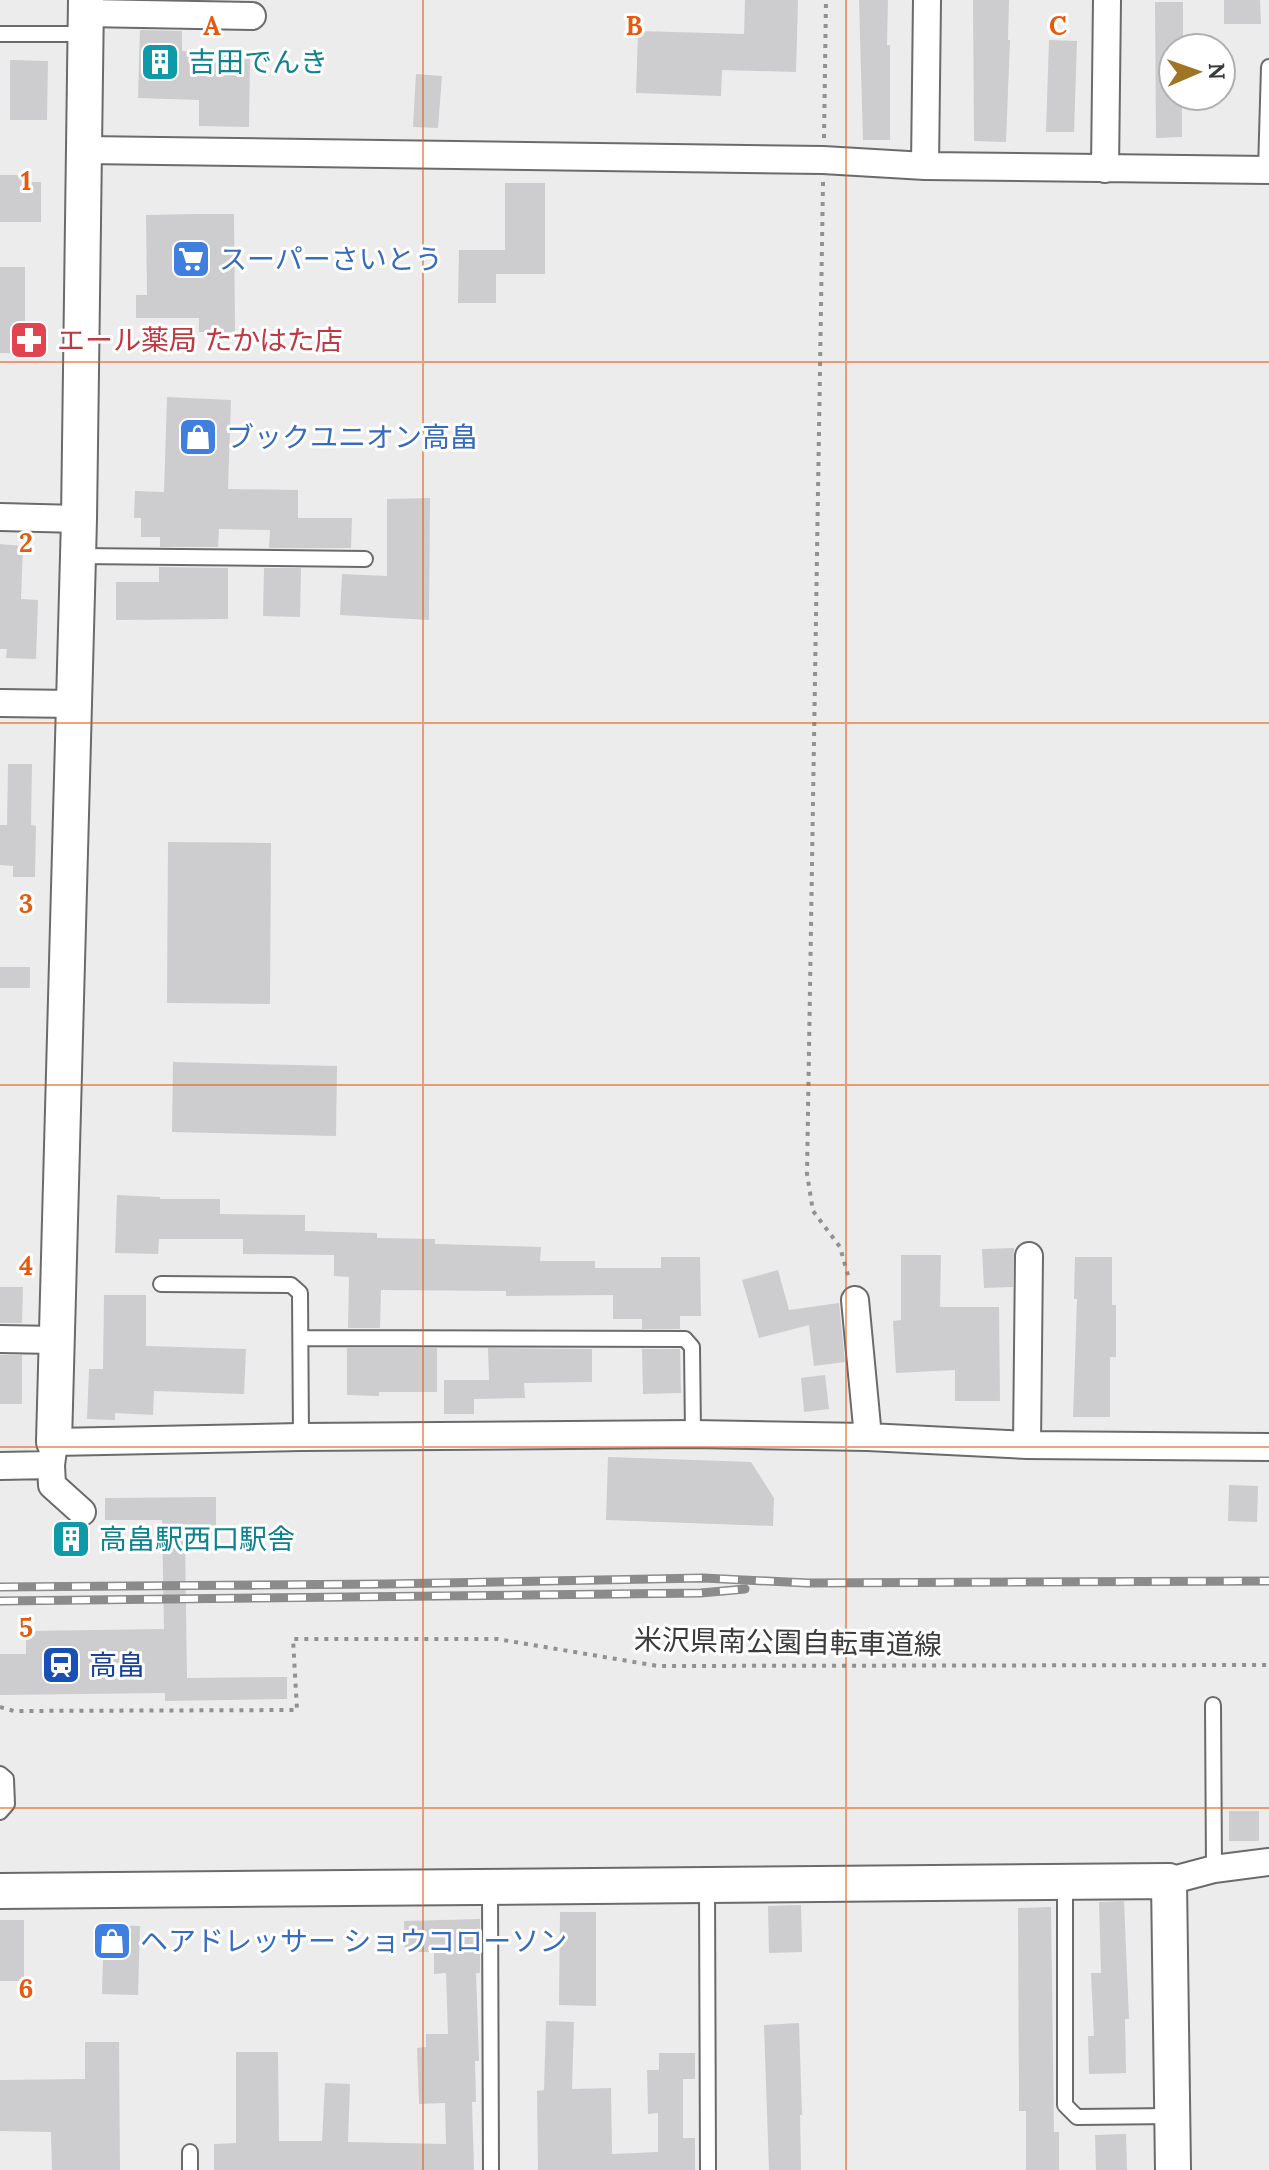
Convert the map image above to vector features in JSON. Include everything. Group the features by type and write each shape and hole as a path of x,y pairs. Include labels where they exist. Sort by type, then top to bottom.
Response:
{"street":[{"path":"925,166 927,0"},
{"path":"1105,169 1107,0"},
{"path":"82,1512 52,1485 52,1454 79,519 86,16 252,16"},
{"path":"85,150 823,160 925,166 1267,170"},
{"path":"0,517 79,519"},
{"path":"0,703 74,704"},
{"path":"1027,1445 1029,1256"},
{"path":"855,1300 868,1437"},
{"path":"0,1339 56,1340"},
{"path":"0,1466 52,1454 301,1437 693,1434 868,1437 1027,1445 1269,1447"},
{"path":"0,1891 1169,1881 1214,1869 1269,1862"},
{"path":"1169,1881 1173,2170"}],"lane":[{"path":"0,34 86,16"},
{"path":"1267,170 1269,67"},
{"path":"78,556 365,559"},
{"path":"161,1284 291,1285 300,1293 301,1437"},
{"path":"302,1338 685,1339 692,1347 693,1434"},
{"path":"1213,1705 1214,1869"},
{"path":"0,1774 6,1779 7,1804 0,1812"},
{"path":"1065,1882 1065,2105 1077,2117 1172,2116"},
{"path":"707,1885 708,2170"},
{"path":"490,1889 491,2170"},
{"path":"190,2152 190,2170"}],"path":[{"path":"826,0 807,1174 813,1211 840,1247 855,1300"},
{"name":"米沢県南公園自転車道線","path":"0,1707 14,1711 297,1710 293,1639 497,1639 658,1666 1269,1665"}],"building":[{"path":"745,0 798,0 796,72 722,70 721,96 636,93 638,31 744,34"},
{"path":"859,0 888,0 890,140 863,140"},
{"path":"973,0 1009,0 1006,142 974,141"},
{"path":"1224,0 1260,0 1261,24 1224,24"},
{"path":"1155,2 1183,2 1183,32 1157,32 1157,112 1182,112 1182,137 1156,138"},
{"path":"140,30 182,31 182,51 250,53 249,127 199,126 199,100 138,98"},
{"path":"1049,40 1077,41 1074,132 1046,132"},
{"path":"10,60 48,61 47,120 10,120"},
{"path":"416,74 442,76 438,128 413,127"},
{"path":"0,175 29,175 29,182 41,182 41,222 0,222"},
{"path":"505,183 545,183 545,274 496,274 496,303 458,303 459,250 505,250"},
{"name":"スーパーさいとう","path":"234,214 235,332 199,332 199,318 136,318 136,295 147,295 146,215"},
{"path":"0,267 25,267 25,326 44,327 43,354 0,353"},
{"path":"167,397 231,400 228,489 298,490 298,518 352,518 351,548 269,548 270,530 219,529 218,547 160,547 160,537 141,537 141,518 134,518 135,491 164,492"},
{"path":"430,498 429,620 340,615 342,574 387,576 387,499"},
{"path":"0,544 23,546 21,599 38,600 36,659 6,658 7,649 0,649"},
{"path":"159,567 228,568 228,619 116,620 116,582 159,582"},
{"path":"264,568 301,568 300,617 263,616"},
{"path":"8,764 32,764 31,825 36,826 35,877 13,877 13,866 0,865 0,825 7,825"},
{"path":"168,842 271,843 270,1004 167,1003"},
{"path":"0,967 30,967 30,988 0,988"},
{"path":"173,1062 337,1066 336,1136 172,1132"},
{"path":"117,1195 220,1199 220,1214 305,1215 305,1231 377,1233 377,1238 435,1239 435,1244 541,1247 540,1261 595,1261 595,1268 661,1268 661,1257 700,1257 701,1316 680,1316 680,1329 642,1329 642,1319 613,1319 613,1295 506,1296 506,1291 381,1290 380,1328 348,1328 349,1277 334,1276 334,1255 243,1254 243,1239 159,1239 158,1254 115,1253"},
{"path":"1014,1248 1013,1287 984,1288 982,1249"},
{"path":"901,1255 941,1255 940,1307 999,1307 1000,1401 955,1401 955,1370 896,1373 893,1321 901,1320"},
{"path":"1075,1257 1112,1257 1116,1357 1110,1357 1110,1417 1073,1417 1077,1299 1074,1299"},
{"path":"778,1270 789,1310 839,1303 845,1362 814,1366 809,1325 759,1338 742,1280"},
{"path":"0,1287 23,1287 22,1323 0,1323"},
{"path":"104,1295 146,1295 146,1346 246,1349 244,1394 154,1391 153,1415 115,1413 115,1420 87,1419 89,1369 103,1369"},
{"path":"347,1348 437,1348 437,1392 347,1395"},
{"path":"488,1348 592,1349 592,1382 524,1383 525,1398 474,1399 474,1414 444,1414 444,1380 489,1380"},
{"path":"642,1349 680,1349 681,1393 643,1394"},
{"path":"0,1355 22,1355 22,1404 0,1404"},
{"path":"825,1375 829,1409 804,1412 801,1378"},
{"path":"608,1457 751,1462 774,1498 773,1526 606,1520"},
{"path":"1229,1485 1258,1486 1257,1522 1228,1521"},
{"path":"216,1497 216,1539 185,1540 187,1678 287,1677 287,1699 165,1701 165,1693 0,1695 0,1654 26,1654 26,1631 164,1629 162,1520 105,1520 105,1498"},
{"path":"1229,1811 1259,1811 1259,1841 1229,1841"},
{"path":"1124,1901 1129,2019 1125,2019 1126,2073 1089,2074 1088,2036 1094,2036 1091,1973 1101,1973 1099,1902"},
{"path":"801,1905 802,1952 769,1953 768,1906"},
{"path":"1051,1907 1054,2132 1059,2132 1059,2170 1026,2170 1026,2111 1019,2111 1018,1908"},
{"path":"560,1912 596,1912 596,2006 559,2005"},
{"path":"480,1919 480,1973 476,1973 479,2061 475,2061 476,2102 472,2102 474,2170 214,2170 214,2144 236,2143 236,2052 278,2052 279,2141 322,2141 325,2083 350,2084 348,2142 446,2144 445,2103 419,2104 417,2048 426,2047 426,2034 448,2034 446,1973 434,1974 434,1952 405,1952 404,1921"},
{"path":"0,1920 24,1920 24,1981 0,1981"},
{"path":"104,1925 140,1926 138,1995 102,1994"},
{"path":"546,2021 574,2022 572,2089 611,2088 612,2154 658,2152 658,2113 648,2114 647,2070 659,2070 659,2053 695,2053 695,2079 683,2079 683,2138 695,2138 695,2170 538,2170 537,2091 544,2090"},
{"path":"799,2023 801,2170 769,2170 764,2025"},
{"path":"85,2042 119,2042 120,2170 52,2170 51,2132 0,2131 0,2080 85,2079"},
{"path":"1126,2134 1127,2170 1096,2170 1095,2135"}],"railway":[{"path":"0,1587 703,1578 808,1583 1269,1581"},
{"path":"0,1601 701,1593 745,1589"}],"place":[{"name":"吉田でんき","path":"160,62"},
{"name":"スーパーさいとう","path":"191,259"},
{"name":"エール薬局 たかはた店","path":"29,340"},
{"name":"ブックユニオン高畠","path":"198,437"},
{"name":"高畠駅西口駅舎","path":"71,1539"},
{"name":"高畠","path":"61,1665"},
{"name":"ヘアドレッサー ショウコローソン","path":"112,1941"}]}
